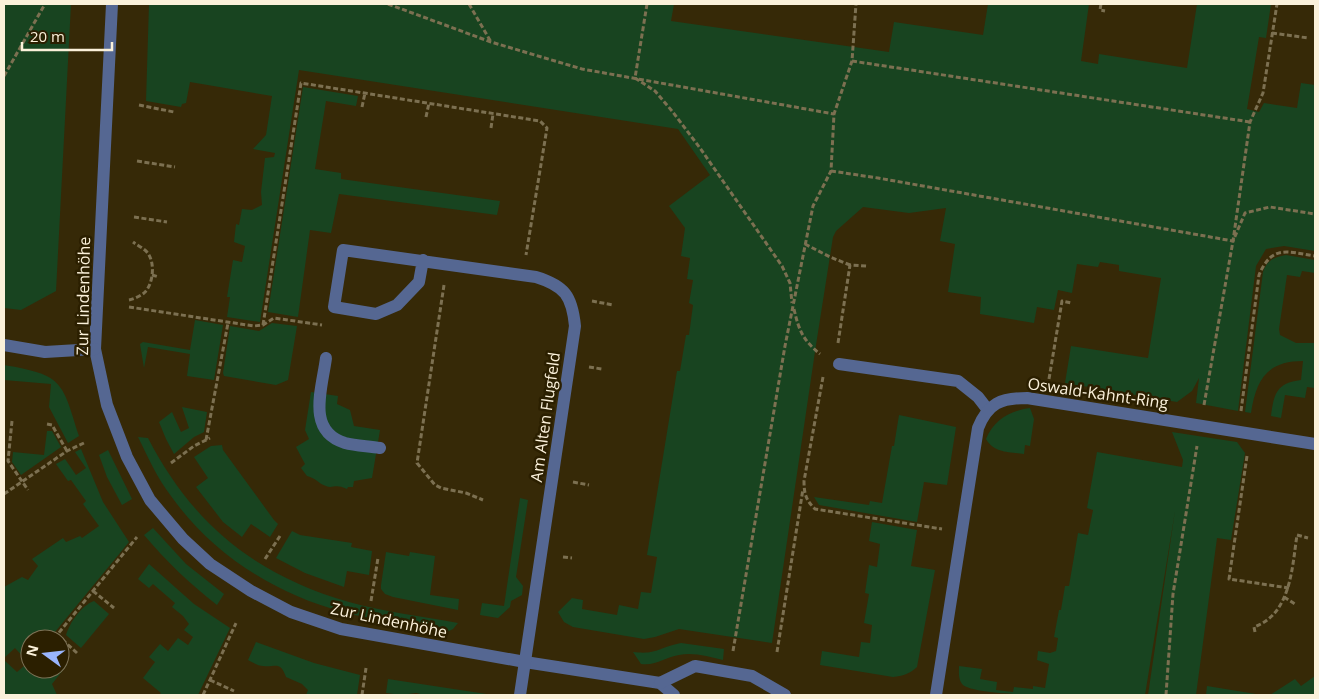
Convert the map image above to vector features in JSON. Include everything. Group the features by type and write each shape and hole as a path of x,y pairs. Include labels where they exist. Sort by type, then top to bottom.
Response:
{"street":[{"name":"Zur Lindenhöhe","path":"112,4 95,349 107,405 127,457 150,500 183,539 210,564 251,591 291,612 341,630 660,683"},
{"name":"Am Alten Flugfeld","path":"423,260 418,282 397,305 376,314 334,307 343,250 423,260 536,277 554,282 565,292 574,308 575,326 520,695"},
{"path":"4,346 45,352 95,349"},
{"path":"326,358 319,406 319,419 324,430 334,438 346,443 380,448"},
{"path":"839,364 958,381 978,397 988,410 978,428 936,695"},
{"name":"Oswald-Kahnt-Ring","path":"988,410 994,405 1007,400 1027,398 1315,444"},
{"path":"674,695 660,683 695,666 752,676 785,695"}],"path":[{"path":"4,76 45,4"},
{"path":"388,4 491,42 582,69 834,114"},
{"path":"468,4 491,42"},
{"path":"636,78 647,4"},
{"path":"730,672 812,206 831,171 834,114 852,61 856,4"},
{"path":"1101,4 1100,10 1105,11"},
{"path":"1166,695 1173,594 1200,425 1233,241 1250,122 1263,93 1277,4"},
{"path":"1272,33 1308,38"},
{"path":"852,61 1250,122"},
{"path":"636,78 655,91 672,111 782,266 790,283 793,307 801,335 822,356 839,364"},
{"path":"263,325 301,83 540,121 547,128 526,255"},
{"path":"362,107 365,92"},
{"path":"426,118 429,103"},
{"path":"139,105 174,112"},
{"path":"491,128 493,114"},
{"path":"137,161 176,167"},
{"path":"831,171 1233,241"},
{"path":"1233,241 1245,213 1270,207 1315,214"},
{"path":"134,217 167,222"},
{"path":"130,300 143,294 148,288 152,276 152,264 149,255 133,242"},
{"path":"805,244 830,258 850,264 867,266"},
{"path":"1241,414 1259,274 1262,267 1273,254 1279,252 1315,256"},
{"path":"839,364 838,345 850,264"},
{"path":"152,276 158,277"},
{"path":"445,277 417,463 435,485 440,488 466,493 483,500"},
{"path":"589,301 613,304"},
{"path":"1048,385 1062,301 1071,303"},
{"path":"129,308 254,326 263,325 274,318 331,326"},
{"path":"171,464 194,446 208,439 228,322"},
{"path":"777,652 804,482 825,369 839,364"},
{"path":"12,421 8,461 28,490"},
{"path":"47,424 52,425 67,451"},
{"path":"1251,433 1229,579 1289,588"},
{"path":"4,494 67,451 86,442"},
{"path":"566,481 589,485"},
{"path":"804,482 806,500 815,509 945,530"},
{"path":"265,559 280,536"},
{"path":"1255,632 1254,626 1264,623 1272,615 1289,588 1297,536 1308,538"},
{"path":"77,653 57,636 137,537"},
{"path":"371,601 378,558"},
{"path":"368,582 374,583"},
{"path":"93,590 114,608"},
{"path":"1284,597 1295,604"},
{"path":"203,695 236,623"},
{"path":"362,695 366,668"},
{"path":"210,680 234,691"}],"green space":[{"path":"4,4 71,4 56,291 21,310 4,308"},
{"path":"149,4 674,4 671,21 889,52 894,22 983,35 988,4 1089,4 1081,61 1098,64 1099,54 1187,68 1197,4 1271,4 1266,38 1259,37 1247,109 1259,112 1264,103 1297,108 1301,83 1315,85 1315,251 1284,246 1266,249 1256,266 1238,411 1196,403 1199,378 1192,391 1177,402 1065,383 1071,346 1148,358 1161,278 1119,271 1119,265 1100,262 1098,267 1077,264 1072,293 1058,290 1054,310 1037,307 1034,323 980,314 981,297 948,292 955,244 940,241 946,208 909,213 863,207 836,231 833,237 772,643 679,629 644,639 573,627 564,622 558,612 572,598 583,600 582,609 617,615 619,605 638,609 641,592 651,593 657,557 647,555 677,371 680,371 686,335 689,335 693,305 689,303 693,280 687,279 690,258 681,256 685,228 669,206 710,175 678,129 299,70 260,322 227,317 230,297 227,297 233,260 242,262 245,246 234,242 236,224 239,225 242,209 252,210 262,205 261,192 265,158 274,157 275,153 253,149 266,135 272,96 190,82 186,103 182,104 181,107 146,101"},
{"path":"303,87 358,96 356,106 326,101 315,169 341,173 341,179 500,201 497,215 339,194 331,233 310,230 298,317 268,312"},
{"path":"1286,255 1315,260 1315,273 1302,271 1300,277 1287,275 1279,329 1280,335 1296,343 1315,343 1315,388 1307,387 1305,398 1285,395 1281,418 1271,416 1275,396 1281,387 1301,380 1303,361 1280,364 1265,375 1256,391 1251,413 1245,412 1263,272 1272,260"},
{"path":"195,320 223,325 214,380 187,376 190,354 148,347 144,368 140,344 143,342 190,350"},
{"path":"272,323 297,326 288,380 276,385 224,376 230,326 259,331"},
{"path":"4,365 39,373 58,384 69,404 79,436 68,443 49,407 51,384 4,380"},
{"path":"311,392 338,396 337,404 350,410 354,426 380,430 372,478 354,481 353,487 348,487 347,489 340,486 328,487 307,476 301,468 305,464 296,447 309,439 305,430"},
{"path":"182,407 207,412 204,432 194,437 174,454 159,422 172,412 181,432 189,428"},
{"path":"1030,408 1034,419 1030,446 1025,445 1024,454 1002,451 989,444 986,439 989,432 998,422 1015,411"},
{"path":"899,415 956,427 947,485 924,482 917,522 819,505 814,497 869,505 870,501 882,503"},
{"path":"47,431 52,431 61,447 21,475 12,462 13,452 44,455"},
{"path":"1172,432 1237,442 1245,453 1231,540 1217,538 1196,695 1148,695 1175,511 1145,695 1079,696 1021,694 975,689 963,685 961,683 959,666 982,669 980,679 997,682 996,690 1013,692 1014,687 1033,689 1033,686 1045,688 1049,664 1037,660 1038,651 1050,653 1056,651 1058,638 1054,637 1059,610 1061,610 1065,586 1069,586 1078,533 1088,535 1093,510 1087,508 1097,452 1182,467 1183,460"},
{"path":"138,437 148,438 185,497 207,521 230,542 256,561 316,591 349,602 458,623 447,632 369,618 318,604 270,583 226,553 187,517 161,482"},
{"path":"222,445 223,450 278,524 270,537 251,524 242,537 223,522 196,487 208,478 194,457 211,446"},
{"path":"81,449 103,502 129,542 57,629 20,629 20,653 15,648 4,658 4,587 22,577 28,580 38,566 32,559 63,538 66,542 80,536 82,538 99,526 83,504 86,501 71,480 68,481 56,464 65,459 76,475 86,468 75,452"},
{"path":"108,450 132,499 122,505 107,477 99,455"},
{"path":"520,498 528,500 516,577 523,586 522,595 511,601 510,607 498,618 480,615 482,603 504,606"},
{"path":"872,522 917,530 911,566 935,570 917,667 909,673 897,677 820,665 822,651 859,657 861,642 870,643 872,625 864,623 869,594 865,593 869,565 877,567 880,544 869,541"},
{"path":"153,528 186,564 224,594 217,605 179,572 144,535"},
{"path":"292,531 300,535 352,543 351,547 372,551 369,575 347,571 344,587 305,573 276,558"},
{"path":"386,552 409,556 410,552 435,556 430,595 459,599 458,610 385,594 381,589 381,585"},
{"path":"149,564 194,604 230,628 198,695 159,695 161,693 143,678 155,662 149,657 160,644 168,651 178,638 188,645 193,637 184,630 189,624 172,607 175,603 153,584 149,588 138,579"},
{"path":"94,601 109,614 81,648 70,638 70,629 68,629 77,615 89,603"},
{"path":"256,642 314,663 360,675 357,695 306,695 308,690 302,684 286,677 282,668 277,666 261,666 248,660"},
{"path":"681,643 724,649 723,660 701,655 685,654 652,664 641,664 633,652 653,652"},
{"path":"4,660 17,672 20,669 20,679 56,679 52,684 57,695 4,695"},
{"path":"1315,676 1315,695 1270,695 1295,679 1301,686"},
{"path":"388,679 493,695 425,695 416,693 401,695 386,693"},
{"path":"1207,686 1262,695 1206,695"}]}
